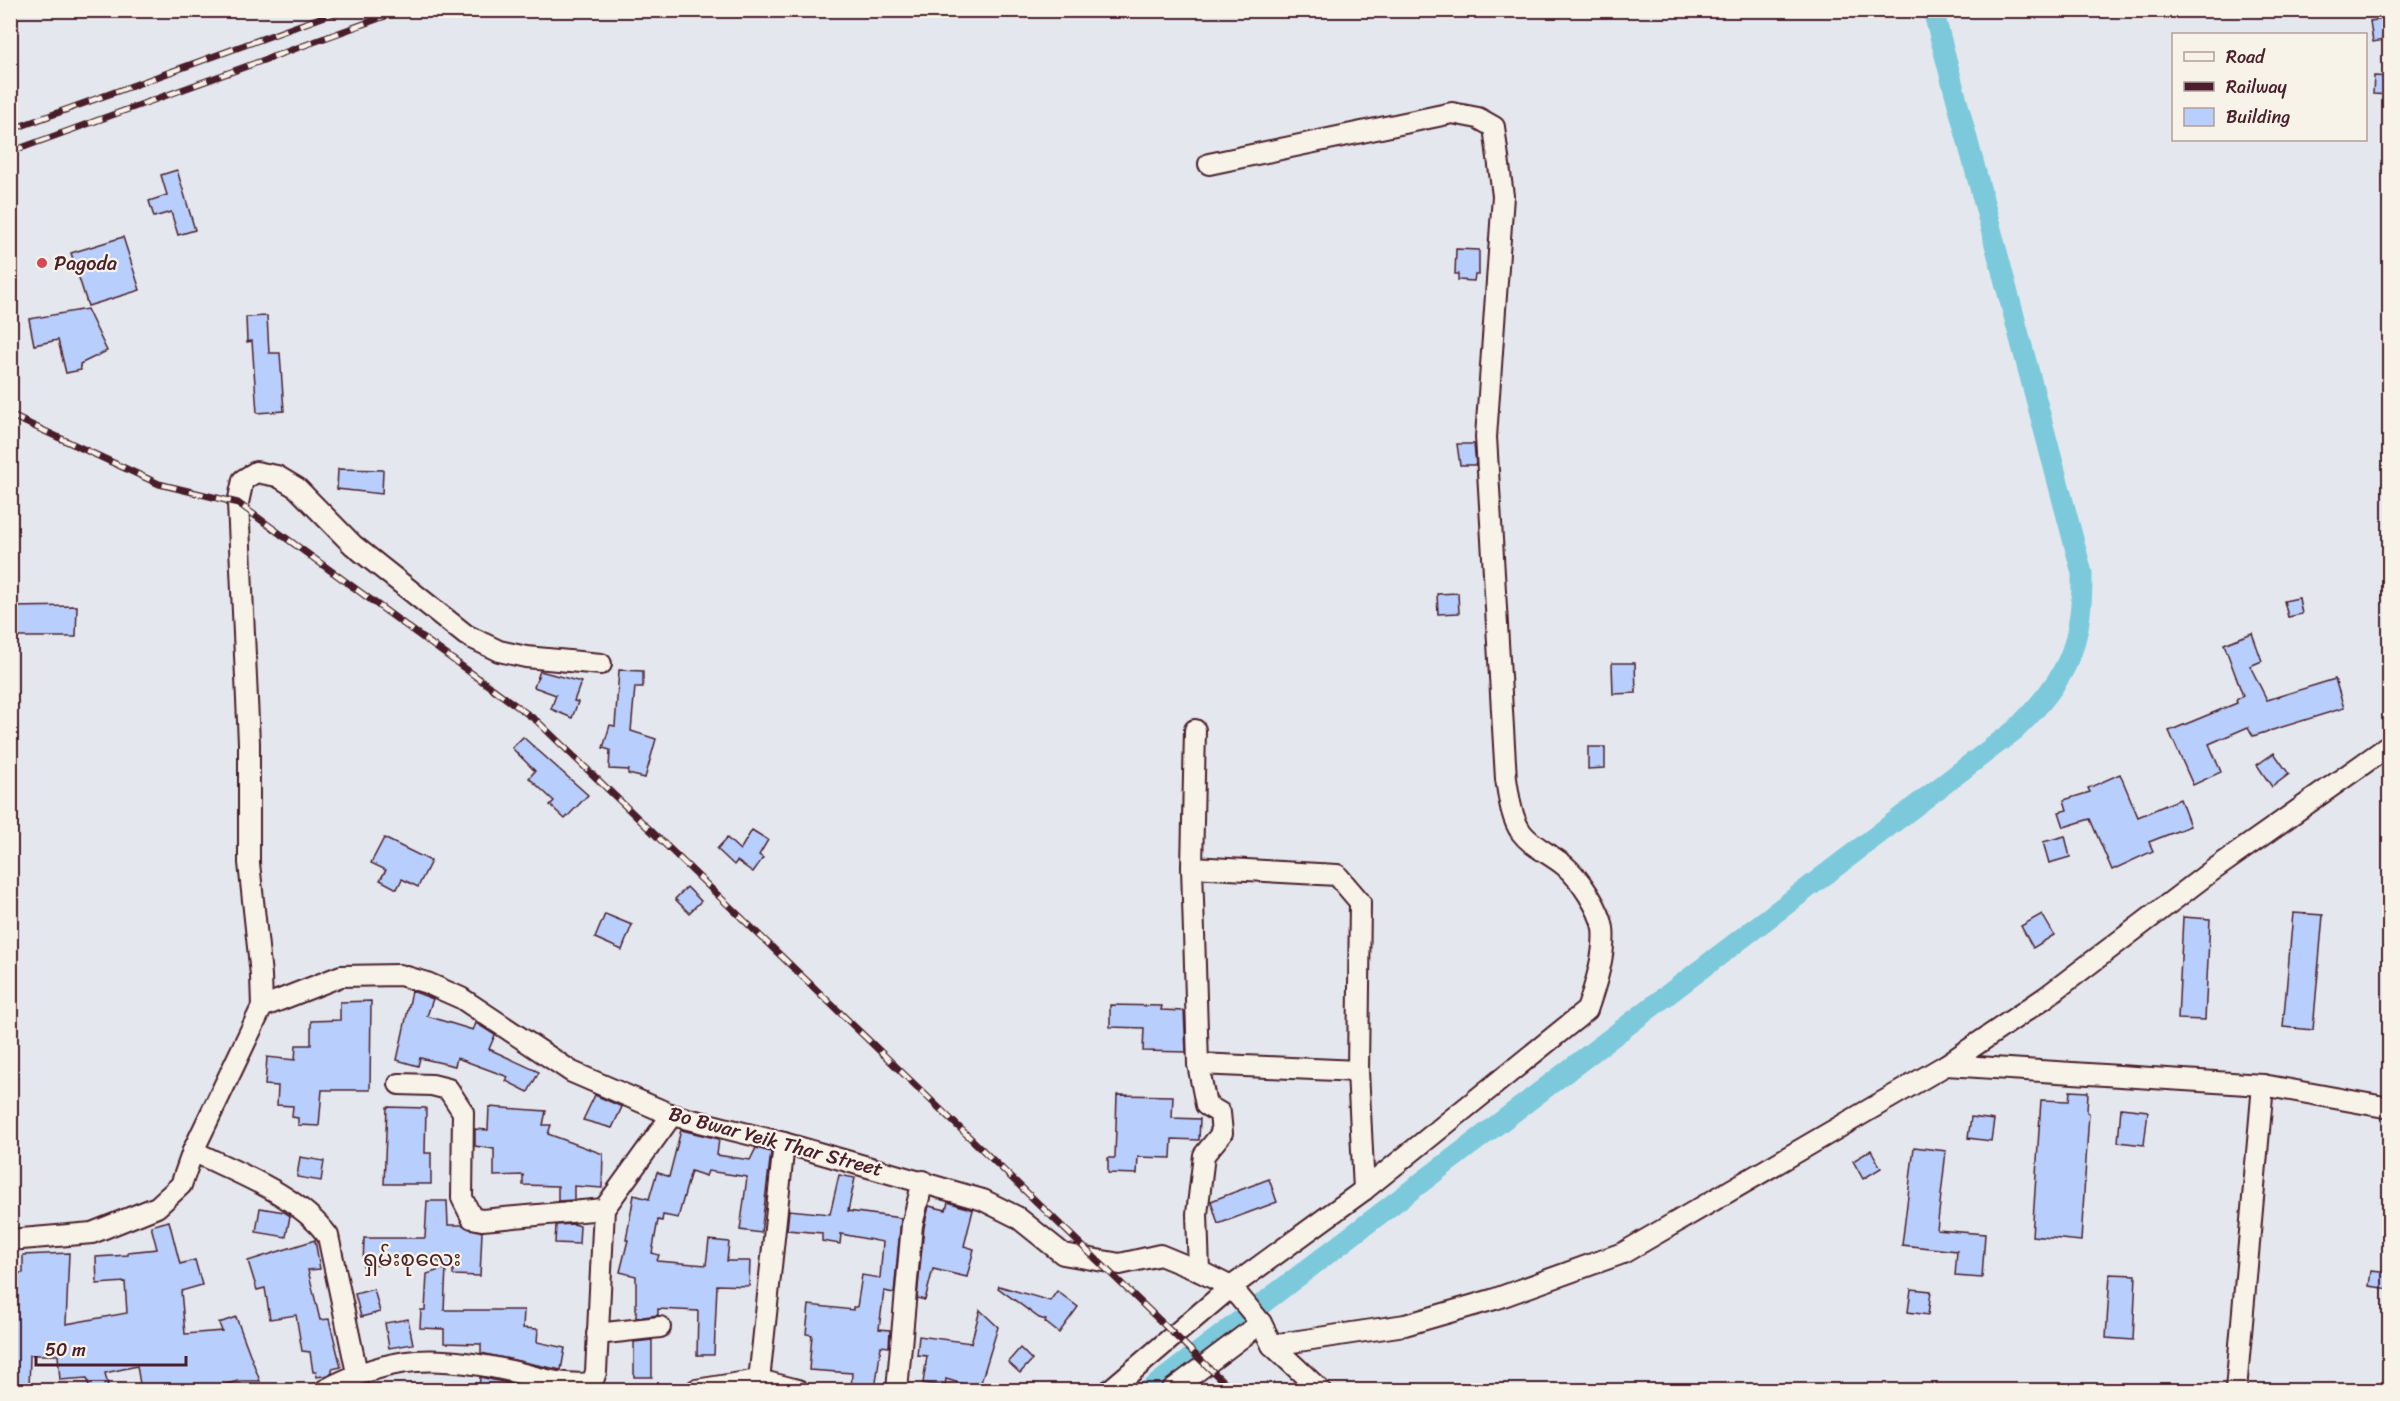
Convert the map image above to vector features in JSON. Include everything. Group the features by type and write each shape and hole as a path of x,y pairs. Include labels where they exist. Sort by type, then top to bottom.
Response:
{"street":[{"path":"1110,1390 1237,1294 1587,1010 1598,981 1603,928 1586,890 1565,866 1538,848 1521,833 1513,815 1506,779 1486,437 1503,196 1499,151 1494,127 1478,118 1452,112 1209,164"},
{"path":"10,1239 92,1233 157,1208 181,1185 193,1151 262,1007 261,975 249,863 249,743 238,503 243,480 256,472 277,476 297,488 353,545 466,635 508,653 601,664"},
{"path":"1195,730 1192,867 1198,1064 1206,1105 1220,1113 1222,1133 1204,1155 1197,1214 1199,1272"},
{"path":"1272,1345 1405,1325 1495,1299 1623,1253 1946,1065 2046,997 2209,873 2390,745"},
{"path":"1192,867 1337,875 1360,902 1358,1071 1364,1190"},
{"name":"Bo Bwar Yeik Thar Street","path":"262,1007 341,976 400,975 461,998 572,1072 672,1115 923,1181 982,1200 1017,1217 1063,1254 1120,1264 1160,1255 1199,1272 1237,1294"},
{"path":"1198,1064 1358,1071"},
{"path":"1946,1065 2263,1085 2390,1108"},
{"path":"399,1084 432,1085 448,1089 463,1112 462,1198 472,1218 482,1220 604,1209"},
{"path":"2236,1390 2263,1085"},
{"path":"326,1390 357,1373 390,1364 429,1360 472,1363 566,1385 595,1387 604,1209 672,1115"},
{"path":"758,1385 784,1143"},
{"path":"193,1151 284,1197 316,1220 328,1236 357,1373"},
{"path":"897,1390 912,1225 923,1181"},
{"path":"1237,1294 1260,1323 1272,1345 1320,1390"},
{"path":"1172,1390 1260,1323"},
{"path":"597,1334 660,1327"},
{"path":"696,1390 758,1385 798,1390"}],"building":[{"path":"2390,18 2390,39 2373,42 2370,21"},
{"path":"2374,76 2390,77 2390,95 2373,94"},
{"path":"177,170 195,230 178,235 171,212 154,217 149,201 167,195 161,175"},
{"path":"123,237 140,290 88,306 71,253"},
{"path":"1456,249 1479,250 1479,275 1475,275 1474,281 1458,280 1458,274 1455,274"},
{"path":"87,309 107,351 80,364 81,370 66,373 58,340 34,345 29,319"},
{"path":"267,316 269,353 280,353 284,411 257,413 252,341 247,342 246,317"},
{"path":"1457,444 1474,444 1476,465 1460,465"},
{"path":"338,469 383,470 382,494 337,489"},
{"path":"1458,593 1459,613 1438,614 1437,594"},
{"path":"2299,598 2302,614 2288,617 2284,601"},
{"path":"77,606 76,637 10,637 10,607"},
{"path":"2252,633 2262,661 2250,666 2267,700 2335,679 2344,708 2253,736 2248,727 2209,744 2221,772 2193,785 2169,731 2237,703 2236,700 2243,696 2224,644"},
{"path":"1612,663 1635,663 1636,693 1613,694"},
{"path":"619,670 643,671 643,687 635,687 631,731 656,739 645,778 628,774 629,770 609,769 610,750 603,748 610,725 615,726"},
{"path":"540,671 581,682 574,701 578,702 572,718 551,709 556,695 534,687"},
{"path":"523,737 588,795 565,819 550,805 554,801 529,778 535,771 512,748"},
{"path":"1588,747 1605,747 1605,768 1588,769"},
{"path":"2274,753 2289,774 2272,787 2257,765"},
{"path":"2120,774 2138,817 2180,799 2190,826 2149,842 2153,851 2112,870 2090,819 2064,827 2059,812 2067,810 2064,800 2090,792 2088,788"},
{"path":"752,830 768,840 759,855 763,858 753,872 737,861 734,865 717,849 727,838 740,850"},
{"path":"2065,836 2070,857 2049,863 2043,842"},
{"path":"384,838 431,861 418,887 402,879 397,889 380,880 386,870 371,863"},
{"path":"687,887 701,901 689,913 675,899"},
{"path":"2293,913 2323,915 2313,1030 2283,1027"},
{"path":"605,914 632,925 622,950 595,938"},
{"path":"2042,914 2054,935 2033,948 2021,926"},
{"path":"2183,917 2210,919 2205,1020 2178,1019"},
{"path":"412,991 433,999 427,1016 473,1030 476,1023 495,1035 489,1049 539,1072 528,1092 506,1081 508,1077 457,1058 455,1066 420,1058 418,1066 397,1060"},
{"path":"371,1001 370,1090 322,1090 319,1126 298,1125 298,1118 292,1117 293,1106 277,1105 278,1086 265,1085 267,1057 295,1060 296,1045 311,1045 311,1021 340,1020 340,1002"},
{"path":"1110,1005 1162,1006 1161,1010 1184,1011 1186,1052 1143,1051 1144,1028 1110,1027"},
{"path":"2070,1091 2088,1092 2087,1112 2089,1113 2081,1241 2032,1236 2041,1100 2069,1101"},
{"path":"595,1095 622,1107 612,1128 583,1120"},
{"path":"1117,1095 1173,1096 1172,1118 1200,1119 1199,1140 1172,1139 1171,1158 1138,1157 1137,1174 1108,1173 1108,1158 1115,1158"},
{"path":"387,1107 426,1108 425,1153 431,1153 431,1184 384,1184"},
{"path":"489,1107 546,1111 543,1125 551,1125 548,1134 603,1154 602,1188 574,1186 574,1200 558,1201 558,1186 523,1185 523,1175 494,1176 494,1149 475,1146 475,1129 488,1130"},
{"path":"2121,1108 2148,1111 2144,1145 2118,1142"},
{"path":"1971,1117 1994,1120 1991,1141 1968,1138"},
{"path":"681,1130 719,1139 717,1155 750,1160 756,1148 771,1152 761,1233 740,1230 747,1177 708,1171 706,1176 691,1171 678,1218 663,1215 662,1221 658,1220 652,1253 659,1255 657,1261 706,1265 709,1240 729,1242 727,1261 750,1261 749,1286 717,1285 714,1355 697,1355 698,1311 658,1309 658,1315 636,1318 636,1276 620,1272 628,1240 626,1240 634,1195 649,1199 657,1172 669,1177"},
{"path":"1914,1147 1946,1151 1937,1230 1985,1234 1982,1278 1955,1276 1957,1251 1902,1245"},
{"path":"1871,1150 1881,1168 1863,1179 1853,1161"},
{"path":"300,1157 324,1161 321,1181 297,1177"},
{"path":"839,1175 855,1178 848,1211 901,1218 894,1293 884,1291 879,1329 890,1330 889,1347 881,1346 875,1390 851,1390 852,1373 809,1370 812,1335 806,1334 809,1305 853,1310 853,1307 857,1307 862,1275 880,1278 883,1242 841,1234 840,1244 822,1241 822,1233 787,1230 789,1210 830,1214"},
{"path":"1269,1179 1277,1202 1218,1224 1211,1201"},
{"path":"427,1201 447,1201 448,1225 463,1225 482,1232 480,1276 453,1275 453,1269 441,1268 440,1261 385,1260 385,1265 363,1266 364,1238 425,1238"},
{"path":"948,1202 973,1210 964,1246 974,1249 967,1277 933,1269 925,1300 917,1298 924,1227 929,1206 946,1210"},
{"path":"260,1208 284,1212 290,1216 286,1237 256,1232"},
{"path":"169,1221 180,1264 195,1260 202,1285 181,1291 185,1334 222,1331 219,1323 236,1317 260,1381 238,1381 204,1390 141,1390 137,1366 105,1373 109,1390 90,1390 87,1378 60,1380 58,1355 30,1355 29,1390 10,1390 10,1273 23,1273 23,1255 69,1253 66,1324 127,1313 125,1282 97,1284 96,1257 128,1255 128,1252 157,1249 151,1226"},
{"path":"556,1225 580,1226 579,1244 555,1243"},
{"path":"315,1240 320,1269 308,1270 320,1320 329,1319 341,1367 332,1369 329,1375 317,1377 316,1372 313,1372 310,1352 302,1351 296,1315 270,1319 265,1288 257,1290 248,1261"},
{"path":"446,1268 444,1310 524,1310 523,1328 538,1329 537,1342 565,1348 561,1370 481,1353 481,1344 444,1343 444,1329 420,1328 421,1310 425,1310 427,1274"},
{"path":"2371,1271 2390,1273 2390,1289 2369,1286"},
{"path":"2110,1274 2136,1275 2133,1340 2106,1338"},
{"path":"999,1286 1050,1301 1057,1291 1078,1307 1059,1333 1045,1322 1046,1320 1039,1318 998,1288"},
{"path":"374,1289 380,1312 361,1317 355,1294"},
{"path":"1911,1289 1931,1291 1928,1315 1908,1312"},
{"path":"980,1310 998,1327 979,1389 946,1379 945,1386 923,1383 927,1356 917,1355 919,1336 971,1343"},
{"path":"408,1319 413,1344 389,1348 385,1323"},
{"path":"652,1340 652,1377 634,1377 634,1342"},
{"path":"1020,1348 1032,1360 1020,1373 1008,1362"},
{"path":"480,1377 520,1386 521,1390 479,1390"}],"waterway":[{"path":"1149,1390 2015,730 2048,694 2059,677 2075,641 2082,599 2082,573 1933,10"}],"railway":[{"path":"10,130 342,10"},
{"path":"10,152 402,10"},
{"path":"10,415 159,484 238,503 537,721 1232,1390"}],"place":[{"name":"Pagoda","path":"42,263"}],"district":[{"name":"ရှမ်းစုလေး","path":"412,1258"}]}
